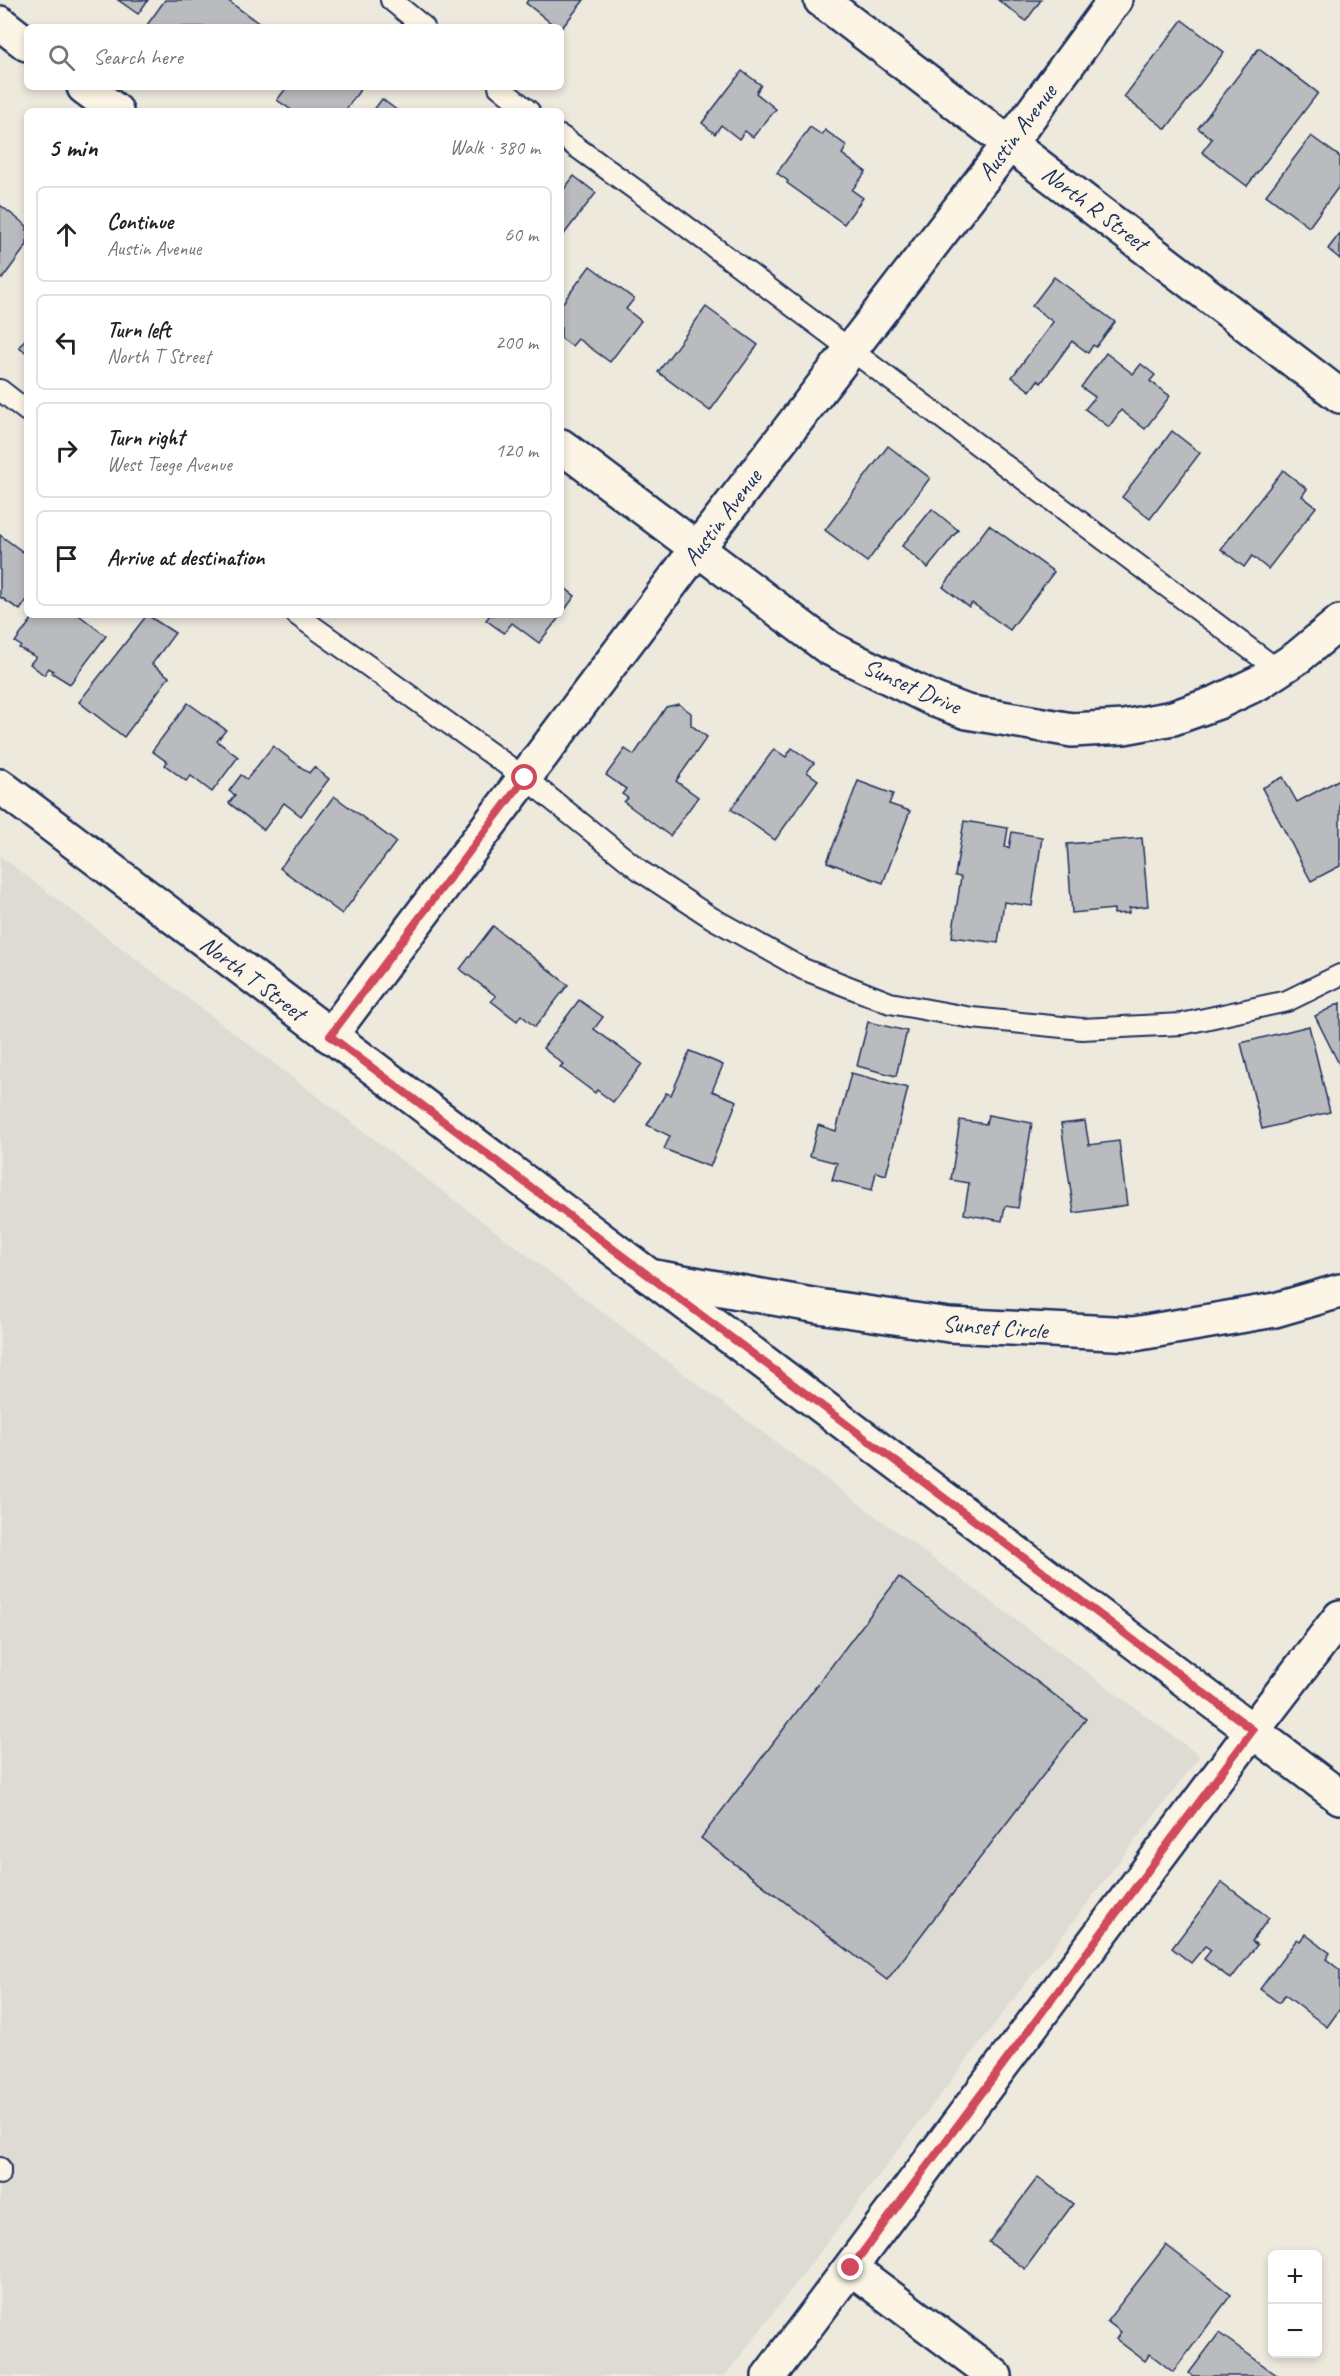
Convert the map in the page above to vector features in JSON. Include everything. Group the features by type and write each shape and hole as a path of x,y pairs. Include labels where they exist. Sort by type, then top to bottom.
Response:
{"street":[{"name":"North R Street","path":"821,0 1340,396"},
{"name":"Austin Avenue","path":"330,1036 697,549 1010,143 1115,0"},
{"path":"0,23 24,42"},
{"path":"88,90 112,108"},
{"name":"Sunset Drive","path":"564,448 829,648 967,712 1072,730 1124,727 1173,718 1218,702 1260,682 1340,622"},
{"name":"North T Street","path":"0,786 1340,1797"},
{"name":"Sunset Circle","path":"649,1276 818,1306 949,1325 1134,1334 1275,1310 1340,1291"},
{"path":"769,2376 1340,1617"},
{"path":"851,2268 995,2376"}],"lane":[{"path":"391,0 420,24"},
{"path":"503,90 525,108"},
{"path":"564,138 679,221 1278,670"},
{"path":"0,390 24,409"},
{"path":"301,618 525,778 642,873 712,918 803,969 890,1003 972,1018 1082,1029 1182,1024 1287,1000 1340,975"},
{"path":"0,2168 0,2174"}],"shaded area":[{"path":"0,856 708,1392 1200,1756 725,2376 0,2376"}],"building":[{"path":"118,0 148,0 138,14"},
{"path":"165,0 227,0 260,24 148,24"},
{"path":"528,0 584,0 564,25 552,24 526,3"},
{"path":"998,0 1041,0 1026,21"},
{"path":"1182,20 1224,52 1166,129 1124,97"},
{"path":"1259,48 1318,93 1247,186 1202,152 1212,139 1198,128"},
{"path":"742,71 761,85 756,93 776,109 753,137 745,131 739,139 721,125 715,134 702,123"},
{"path":"285,90 360,90 347,108 289,108 277,100"},
{"path":"382,99 394,108 375,108"},
{"path":"810,127 822,135 825,130 847,146 842,154 866,172 852,190 863,198 844,224 787,183 788,181 777,173"},
{"path":"1311,136 1340,157 1340,185 1309,227 1266,195"},
{"path":"574,176 596,193 564,234 564,189"},
{"path":"0,205 24,224 24,249 2,279 0,277"},
{"path":"1340,233 1340,259 1328,249"},
{"path":"590,266 634,299 626,309 641,321 610,362 578,339 572,346 564,340 564,301"},
{"path":"1054,277 1115,322 1096,347 1093,345 1088,353 1072,341 1041,383 1038,380 1030,391 1012,377 1053,322 1032,306"},
{"path":"706,307 758,345 710,411 658,372"},
{"path":"24,341 24,351 19,347"},
{"path":"1106,353 1133,374 1141,364 1155,375 1150,381 1170,396 1145,429 1121,410 1109,427 1085,409 1095,397 1081,387"},
{"path":"1172,431 1200,453 1150,519 1122,497"},
{"path":"888,446 930,478 867,562 825,530"},
{"path":"1283,470 1307,489 1302,496 1316,507 1268,569 1252,556 1244,567 1221,549"},
{"path":"932,509 958,530 928,568 902,546"},
{"path":"989,525 1054,572 1010,630 972,603 969,607 943,587"},
{"path":"0,535 24,553 24,604 20,610 0,597"},
{"path":"564,587 575,596 564,611"},
{"path":"33,618 83,618 106,636 70,684 52,673 53,671 49,668 44,675 30,664 36,657 19,648 21,646 15,642"},
{"path":"145,618 152,618 175,633 152,664 169,677 124,737 79,702"},
{"path":"488,618 559,618 539,643 512,623 504,633 486,620"},
{"path":"188,703 226,730 217,741 238,757 212,792 191,776 186,781 165,765 167,762 152,751"},
{"path":"679,704 691,713 691,725 707,737 676,781 698,797 670,836 624,802 628,798 622,794 626,789 606,775 625,749 634,755 666,707"},
{"path":"273,746 309,773 314,767 329,779 301,816 284,803 264,830 229,803 235,795 229,791 241,775 247,779"},
{"path":"792,748 814,763 807,772 818,780 775,840 731,809 774,749 786,757"},
{"path":"1283,777 1297,802 1340,779 1340,866 1311,881 1262,788"},
{"path":"858,781 893,794 889,804 910,811 883,883 827,862"},
{"path":"334,796 396,842 342,914 280,868"},
{"path":"964,821 1008,828 1005,847 1009,848 1012,832 1042,837 1032,906 1004,902 998,943 952,937 961,877 955,876"},
{"path":"1142,838 1148,906 1129,908 1129,913 1114,914 1114,909 1072,913 1067,844"},
{"path":"493,926 568,985 535,1027 521,1015 517,1021 491,1001 496,996 460,969"},
{"path":"579,1000 603,1017 594,1029 642,1064 613,1102 597,1090 595,1093 560,1067 563,1064 543,1048"},
{"path":"1340,1003 1340,1066 1315,1016"},
{"path":"868,1022 907,1031 896,1076 857,1066"},
{"path":"1309,1026 1330,1112 1262,1129 1241,1043"},
{"path":"690,1051 723,1065 712,1091 737,1101 710,1167 664,1149 670,1136 647,1125 666,1093 671,1095"},
{"path":"851,1073 908,1088 886,1175 876,1172 872,1190 832,1180 837,1163 810,1156 818,1125 836,1131"},
{"path":"988,1115 1032,1123 1018,1208 1005,1206 1002,1221 964,1214 969,1183 951,1180 960,1120 986,1124"},
{"path":"1085,1121 1089,1145 1119,1141 1127,1205 1074,1213 1061,1124"},
{"path":"899,1577 1086,1719 887,1980 701,1838"},
{"path":"1222,1882 1269,1918 1252,1941 1257,1945 1231,1979 1204,1959 1211,1950 1205,1946 1191,1963 1172,1948"},
{"path":"1305,1934 1330,1953 1326,1959 1340,1970 1340,2009 1327,2027 1285,1995 1279,2003 1260,1989 1297,1939 1300,1941"},
{"path":"1038,2177 1073,2204 1025,2269 989,2242"},
{"path":"1166,2245 1231,2295 1173,2372 1150,2354 1145,2361 1116,2339 1121,2332 1107,2321"},
{"path":"1219,2333 1278,2376 1193,2376 1189,2373"}],"route":[{"path":"525,778 330,1036 1253,1730 851,2268"}]}
